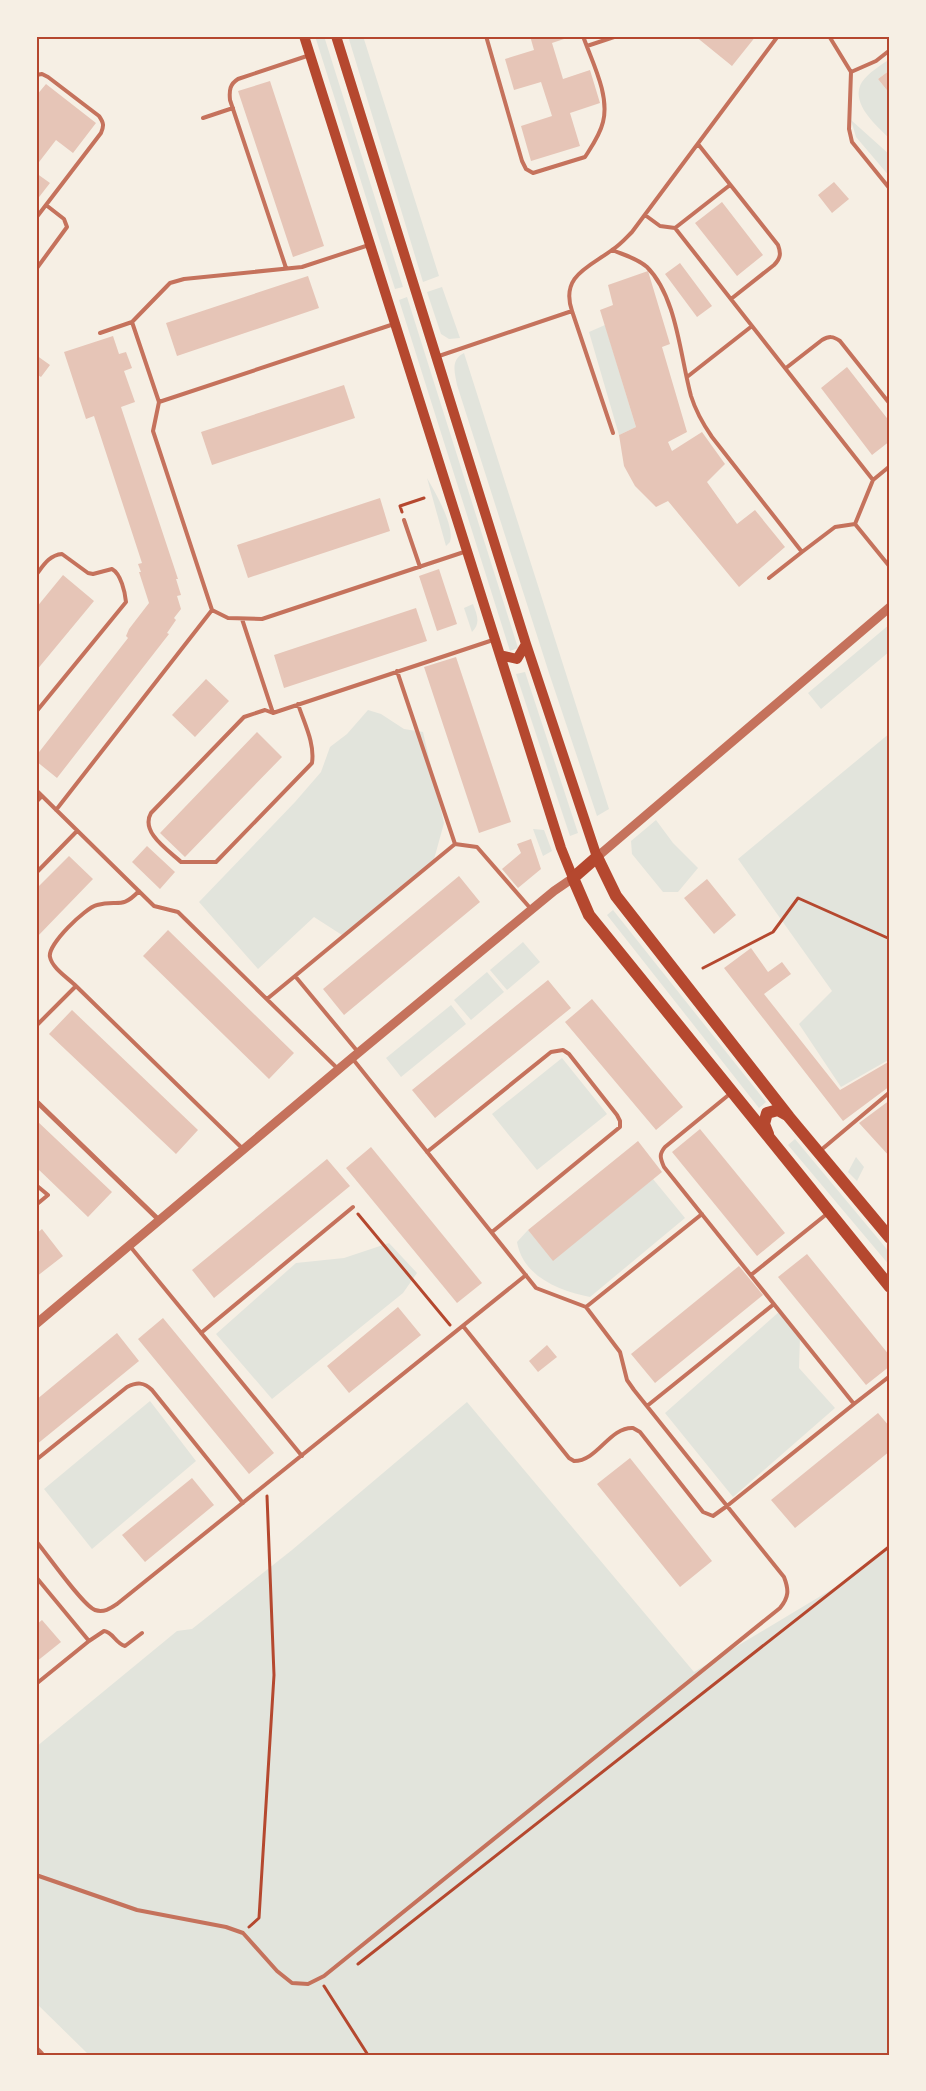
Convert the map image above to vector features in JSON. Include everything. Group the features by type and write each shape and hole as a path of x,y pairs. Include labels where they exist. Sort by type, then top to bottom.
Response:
{"main road":[{"path":"304,36 562,848 589,915 890,1287"},
{"path":"336,36 526,644 597,857 616,896 789,1117 890,1238"},
{"path":"500,655 517,659 526,644"},
{"path":"573,878 597,857"},
{"path":"769,1136 764,1124 767,1113 778,1110 789,1117"}],"street":[{"path":"597,857 890,607"},
{"path":"36,1324 338,1069 573,878"},
{"path":"36,1100 159,1220"},
{"path":"36,2051 40,2055"}],"lane":[{"path":"486,36 522,161 526,169 533,172 585,157 596,140 603,122 603,97 583,36"},
{"path":"587,46 617,36"},
{"path":"612,432 572,311 568,297 570,290 581,270 612,250 632,232 778,36"},
{"path":"829,36 851,72 849,129 852,142 890,189"},
{"path":"851,72 876,61 890,50"},
{"path":"286,268 233,108 229,90 232,82 238,79 310,55"},
{"path":"36,75 42,74 48,77 99,116 103,122 101,133 36,218"},
{"path":"203,118 233,108"},
{"path":"698,144 778,245 780,252 780,259 774,265 731,299"},
{"path":"676,228 730,185"},
{"path":"37,268 67,227 64,219 46,205"},
{"path":"645,215 660,226 676,228 873,480"},
{"path":"100,333 132,322 170,283 184,279 302,267 369,245"},
{"path":"612,250 635,259 646,266 658,280 672,315 687,378 699,417 712,437 802,552"},
{"path":"436,357 572,311"},
{"path":"132,322 159,402 153,431 212,610 228,618 262,619 467,551"},
{"path":"159,402 395,324"},
{"path":"687,378 752,326"},
{"path":"786,368 822,340 828,337 835,337 890,404"},
{"path":"856,524 873,480 890,466"},
{"path":"404,520 420,567"},
{"path":"769,578 834,527 856,524"},
{"path":"856,524 890,567"},
{"path":"36,575 50,558 56,554 62,554 88,573 93,574 112,569 115,571 126,598 122,608 36,712"},
{"path":"56,810 212,610"},
{"path":"242,619 273,713"},
{"path":"298,704 314,753 312,763 216,862 181,862 151,833 147,826 147,819 244,717 265,710 273,713 298,704 495,639"},
{"path":"397,672 455,844"},
{"path":"36,790 154,906 178,912 338,1069"},
{"path":"36,802 42,796"},
{"path":"36,873 78,831"},
{"path":"268,999 455,844 477,847 532,910"},
{"path":"139,891 127,902 96,905 85,912 53,945 50,956 52,963 243,1149"},
{"path":"36,1875 137,1910 243,1933 277,1971 292,1983 308,1984 319,1978 780,1608 787,1599 788,1589 784,1577 627,1380 620,1352 613,1341 586,1307 536,1288 427,1152 296,976"},
{"path":"36,1026 76,986"},
{"path":"427,1152 551,1052 563,1050 575,1062 617,1115 620,1127 492,1232"},
{"path":"733,1092 660,1152 660,1158 664,1167 854,1404"},
{"path":"818,1152 890,1092"},
{"path":"36,1184 48,1195 36,1205"},
{"path":"201,1333 353,1208"},
{"path":"751,1275 829,1212"},
{"path":"586,1307 702,1214"},
{"path":"129,1245 302,1456"},
{"path":"36,1541 84,1601 95,1610 107,1610 118,1604 526,1275"},
{"path":"647,1406 774,1304"},
{"path":"463,1326 569,1458 574,1461 585,1458 620,1430 633,1428 640,1432 704,1512 713,1516 890,1376"},
{"path":"36,1460 126,1387 141,1383 147,1385 152,1390 243,1503"},
{"path":"36,1577 89,1641"},
{"path":"36,1684 104,1631 108,1631 118,1642 125,1646 142,1633"}],"path":[{"path":"404,520 400,506 424,498"},
{"path":"703,968 773,932 798,898 890,940"},
{"path":"353,1208 456,1332"},
{"path":"243,1933 259,1918 274,1675 267,1484"},
{"path":"357,1964 890,1546"},
{"path":"319,1978 368,2055"}],"shaded area":[{"path":"315,36 324,36 403,287 395,289"},
{"path":"348,36 363,36 439,276 423,282"},
{"path":"890,59 890,70 878,79 890,94 890,139 866,114 859,98 859,90 862,82 868,75"},
{"path":"851,120 890,155 890,177 856,137"},
{"path":"442,287 460,338 449,339 441,334 427,292"},
{"path":"407,297 518,648 510,651 399,300"},
{"path":"605,325 636,427 619,435 589,332"},
{"path":"464,353 609,809 597,816 457,385 454,367 457,359"},
{"path":"427,478 450,527 450,542 446,546"},
{"path":"473,604 477,615 477,625 472,632 464,608"},
{"path":"890,624 890,651 821,709 808,693"},
{"path":"525,672 578,833 570,836 516,674"},
{"path":"368,710 381,714 404,729 423,732 444,823 433,863 342,935 314,917 258,969 199,902 295,802 321,772 330,747 347,734"},
{"path":"890,733 890,1059 841,1087 799,1024 832,991 738,859"},
{"path":"656,820 673,843 698,868 678,892 663,892 632,854 631,841"},
{"path":"533,829 544,830 552,851 543,856"},
{"path":"613,910 766,1102 759,1108 607,915"},
{"path":"523,942 540,962 507,990 490,970"},
{"path":"487,972 504,992 471,1020 454,1000"},
{"path":"451,1005 466,1024 401,1077 386,1058"},
{"path":"562,1058 607,1114 537,1170 492,1114"},
{"path":"795,1139 890,1253 890,1266 788,1145"},
{"path":"856,1157 864,1167 857,1181 848,1172"},
{"path":"653,1179 685,1218 590,1297 555,1286 544,1280 527,1265 517,1242 528,1230 553,1260"},
{"path":"389,1243 417,1273 403,1293 272,1399 216,1334 296,1263 344,1258"},
{"path":"780,1311 800,1338 799,1368 835,1408 733,1497 665,1413"},
{"path":"150,1401 196,1461 92,1549 44,1489"},
{"path":"467,1402 694,1672 849,1579 890,1547 890,2055 89,2055 36,2003 36,1747 177,1631 192,1629 292,1550"}],"building":[{"path":"530,36 573,36 552,43 563,79 590,70 600,103 570,113 580,146 531,161 521,126 552,116 541,82 514,90 505,59 534,50"},
{"path":"695,36 756,36 732,66"},
{"path":"890,70 890,94 878,79"},
{"path":"270,81 324,246 293,257 238,91"},
{"path":"46,84 96,123 73,153 56,140 36,166 36,96"},
{"path":"36,173 50,183 36,201"},
{"path":"834,182 849,199 832,213 818,195"},
{"path":"722,202 763,255 737,276 695,223"},
{"path":"680,263 712,306 697,317 665,274"},
{"path":"648,271 670,344 662,347 687,432 668,442 672,451 702,432 725,464 707,482 737,524 755,510 785,547 739,587 668,501 656,507 635,486 624,466 619,435 636,427 600,310 613,305 608,285"},
{"path":"308,276 319,308 177,356 166,323"},
{"path":"113,336 119,354 126,352 132,368 124,371 135,402 121,407 178,579 176,579 181,595 177,596 181,609 174,618 176,620 167,633 169,634 57,778 36,761 36,756 128,638 126,636 129,629 149,603 139,572 141,572 138,564 142,563 94,416 86,419 64,352"},
{"path":"36,355 50,365 41,377 36,374"},
{"path":"847,367 890,422 890,441 872,455 821,388"},
{"path":"344,385 355,418 212,465 201,432"},
{"path":"380,498 390,531 248,578 237,545"},
{"path":"439,569 457,624 437,631 419,576"},
{"path":"63,575 94,601 36,671 36,608"},
{"path":"416,608 427,641 284,688 274,655"},
{"path":"456,657 511,822 479,833 424,667"},
{"path":"206,679 229,701 195,737 172,715"},
{"path":"257,732 282,757 185,857 160,833"},
{"path":"531,839 541,869 518,888 502,869 521,853 517,844"},
{"path":"147,846 175,872 160,889 132,862"},
{"path":"69,856 93,879 36,938 36,889"},
{"path":"459,876 480,902 344,1015 323,989"},
{"path":"707,879 736,915 714,934 684,898"},
{"path":"168,930 294,1053 269,1079 143,956"},
{"path":"751,948 768,972 782,962 791,974 764,994 840,1090 890,1061 890,1086 843,1121 724,968"},
{"path":"548,980 571,1008 435,1118 412,1090"},
{"path":"592,999 683,1107 656,1130 565,1022"},
{"path":"72,1010 198,1130 176,1154 49,1034"},
{"path":"890,1100 890,1157 859,1123"},
{"path":"36,1120 112,1192 88,1217 36,1167"},
{"path":"700,1129 785,1233 757,1256 672,1152"},
{"path":"638,1141 662,1172 553,1261 528,1230"},
{"path":"371,1147 482,1283 457,1303 346,1168"},
{"path":"327,1159 350,1186 214,1298 192,1270"},
{"path":"42,1229 63,1256 36,1277 36,1234"},
{"path":"807,1254 890,1356 890,1366 866,1385 778,1277"},
{"path":"739,1266 763,1295 655,1383 631,1354"},
{"path":"398,1307 421,1335 349,1393 327,1366"},
{"path":"163,1318 274,1453 249,1474 138,1339"},
{"path":"117,1333 139,1361 36,1445 36,1400"},
{"path":"547,1345 557,1357 538,1372 529,1361"},
{"path":"878,1413 890,1427 890,1451 795,1528 771,1500"},
{"path":"630,1458 712,1561 680,1587 597,1484"},
{"path":"192,1478 214,1505 145,1562 122,1535"},
{"path":"42,1620 61,1642 36,1662 36,1625"}]}
